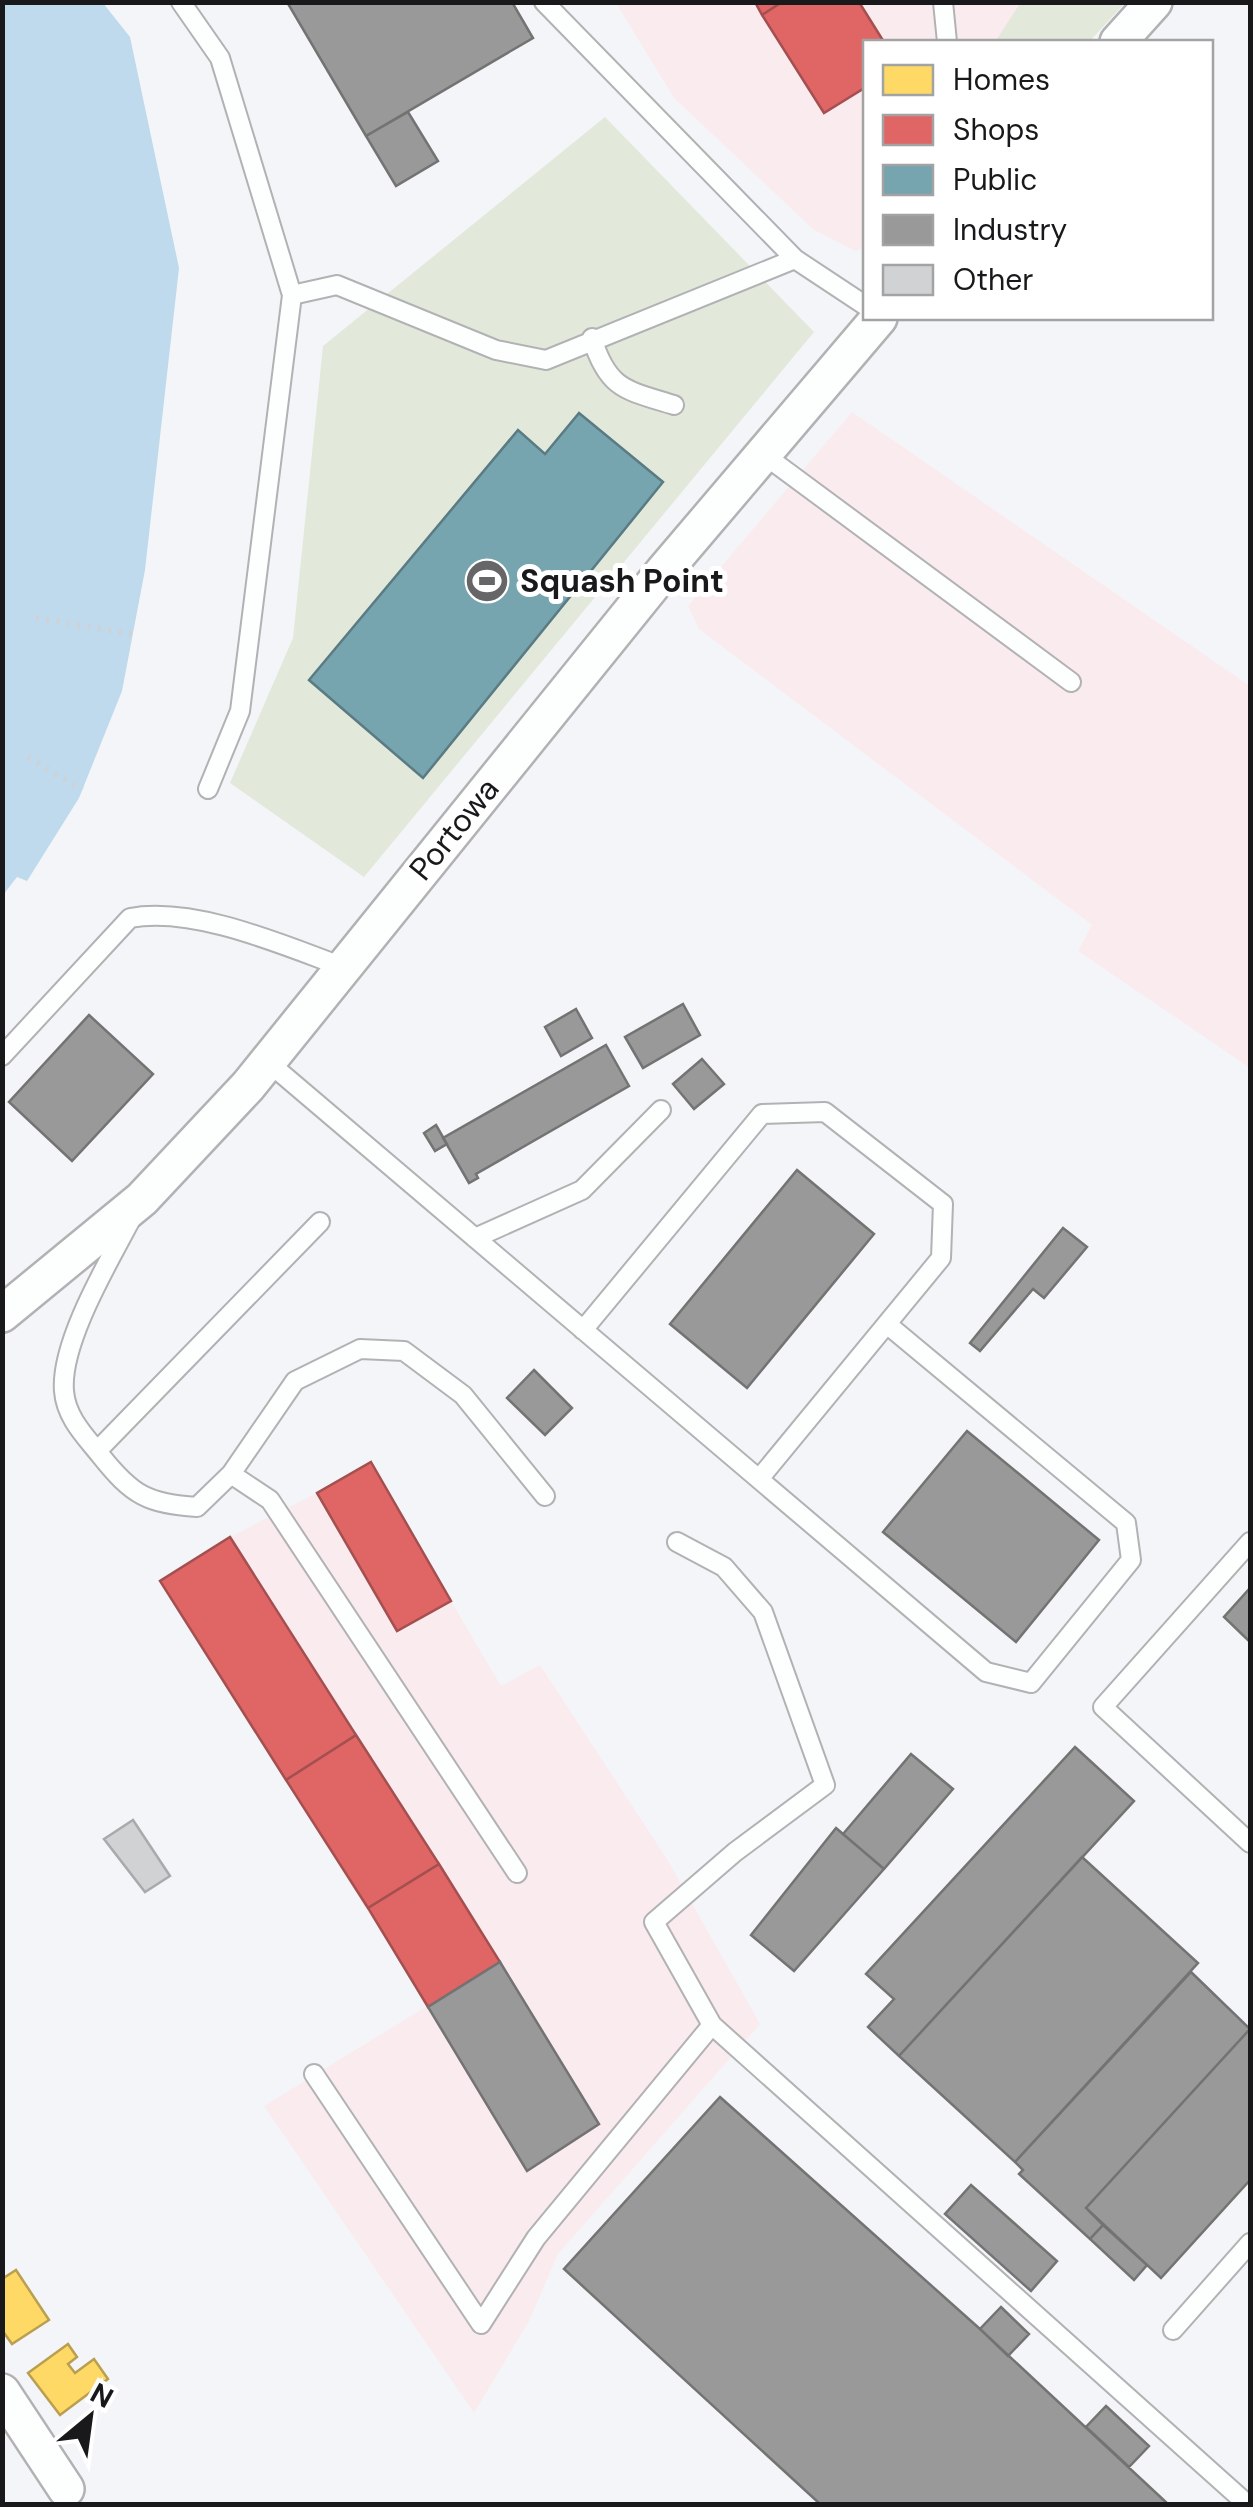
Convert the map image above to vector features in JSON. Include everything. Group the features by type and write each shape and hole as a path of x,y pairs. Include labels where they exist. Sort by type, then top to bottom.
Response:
{"street":[{"path":"1120,40 1154,2"},
{"name":"Portowa","path":"2,1314 142,1198 268,1062 877,320"},
{"path":"2,2392 66,2489"}],"lane":[{"path":"181,2 220,58 292,295 240,711 208,789"},
{"path":"544,2 552,16 795,258 863,304"},
{"path":"943,2 947,40"},
{"path":"292,295 337,285 496,350 546,360 795,258"},
{"path":"592,338 601,368 620,388 674,405"},
{"path":"764,454 1071,682"},
{"path":"2,1056 130,918 155,913 193,920 343,967"},
{"path":"268,1062 986,1672 1031,1683 1131,1560 1126,1524 888,1325"},
{"path":"475,1238 582,1190 661,1110"},
{"path":"582,1330 762,1114 826,1112 943,1204 942,1258 759,1479"},
{"path":"142,1198 78,1323 63,1390 72,1419 123,1483 156,1504 197,1508 232,1474 295,1382 360,1349 404,1350 463,1395 545,1496"},
{"path":"97,1451 320,1222"},
{"path":"232,1474 270,1500 517,1873"},
{"path":"676,1542 724,1568 763,1612 825,1785 735,1852 654,1922 712,2025 1247,2504"},
{"path":"1250,1542 1103,1707 1250,1842"},
{"path":"314,2074 482,2324 536,2238 712,2025"},
{"path":"1174,2330 1250,2243"}],"path":[{"path":"36,618 137,635"},
{"path":"28,757 82,790"}],"shaded area":[{"path":"616,3 1099,3 1066,40 863,40 863,249 855,251 814,230 674,98"},
{"path":"852,412 1250,686 1250,1068 1078,951 1092,925 699,629 688,606"},
{"path":"317,1493 451,1601 501,1686 540,1665 667,1859 760,2024 558,2254 529,2321 474,2413 264,2106 427,2006 160,1581 230,1537"}],"green space":[{"path":"1021,2 1125,2 1091,40 996,40"},
{"path":"605,117 814,332 364,877 230,783 293,638 323,346"}],"water":[{"path":"3,2 103,3 130,37 179,268 145,570 122,691 79,798 27,881 17,877 3,895"}],"building: Homes":[{"path":"16,2270 49,2320 12,2344 2,2330 2,2279"},
{"path":"68,2344 77,2357 68,2364 75,2373 94,2359 108,2379 60,2415 28,2373"}],"building: Shops":[{"path":"755,2 782,2 762,15"},
{"path":"782,2 859,2 883,40 863,40 863,89 824,113 762,15"},
{"path":"371,1462 451,1601 397,1631 317,1493"},
{"path":"230,1537 356,1735 286,1780 160,1581"},
{"path":"356,1735 439,1864 368,1908 286,1780"},
{"path":"439,1864 500,1962 428,2007 368,1908"}],"building: Public":[{"name":"Squash Point","path":"579,413 663,482 423,778 309,680 518,430 545,454"}],"building: Industry":[{"path":"287,2 512,2 533,38 366,136"},
{"path":"408,112 438,161 396,186 366,136"},
{"path":"683,1004 700,1035 643,1068 625,1037"},
{"path":"576,1009 592,1038 561,1056 545,1027"},
{"path":"89,1015 153,1074 72,1161 9,1102"},
{"path":"606,1045 629,1086 476,1174 478,1178 469,1183 443,1138"},
{"path":"702,1059 724,1084 694,1109 673,1084"},
{"path":"436,1125 447,1144 435,1151 424,1133"},
{"path":"797,1170 874,1234 747,1388 670,1324"},
{"path":"1063,1228 1087,1247 1044,1298 1033,1289 980,1351 970,1343"},
{"path":"534,1370 572,1408 545,1435 507,1398"},
{"path":"967,1431 1099,1540 1016,1642 883,1532"},
{"path":"1250,1588 1250,1642 1224,1617"},
{"path":"1075,1747 1134,1801 899,2056 868,2027 894,1999 866,1974"},
{"path":"911,1754 953,1789 884,1869 843,1834"},
{"path":"836,1828 884,1869 794,1971 751,1935"},
{"path":"1082,1857 1198,1963 1015,2162 899,2056"},
{"path":"500,1962 599,2124 527,2171 428,2007"},
{"path":"1191,1972 1250,2029 1086,2208 1103,2225 1090,2239 1019,2174 1023,2170 1015,2162"},
{"path":"1250,2029 1250,2180 1161,2278 1086,2208"},
{"path":"720,2097 980,2329 1168,2504 820,2504 564,2269"},
{"path":"971,2185 1057,2261 1031,2291 945,2214"},
{"path":"1103,2225 1147,2265 1134,2280 1090,2239"},
{"path":"1001,2307 1029,2334 1008,2356 980,2329"},
{"path":"1106,2406 1149,2446 1129,2467 1086,2427"}],"building: Other":[{"path":"133,1820 170,1876 145,1892 104,1839"}],"place":[{"name":"Squash Point","path":"487,581"}]}
